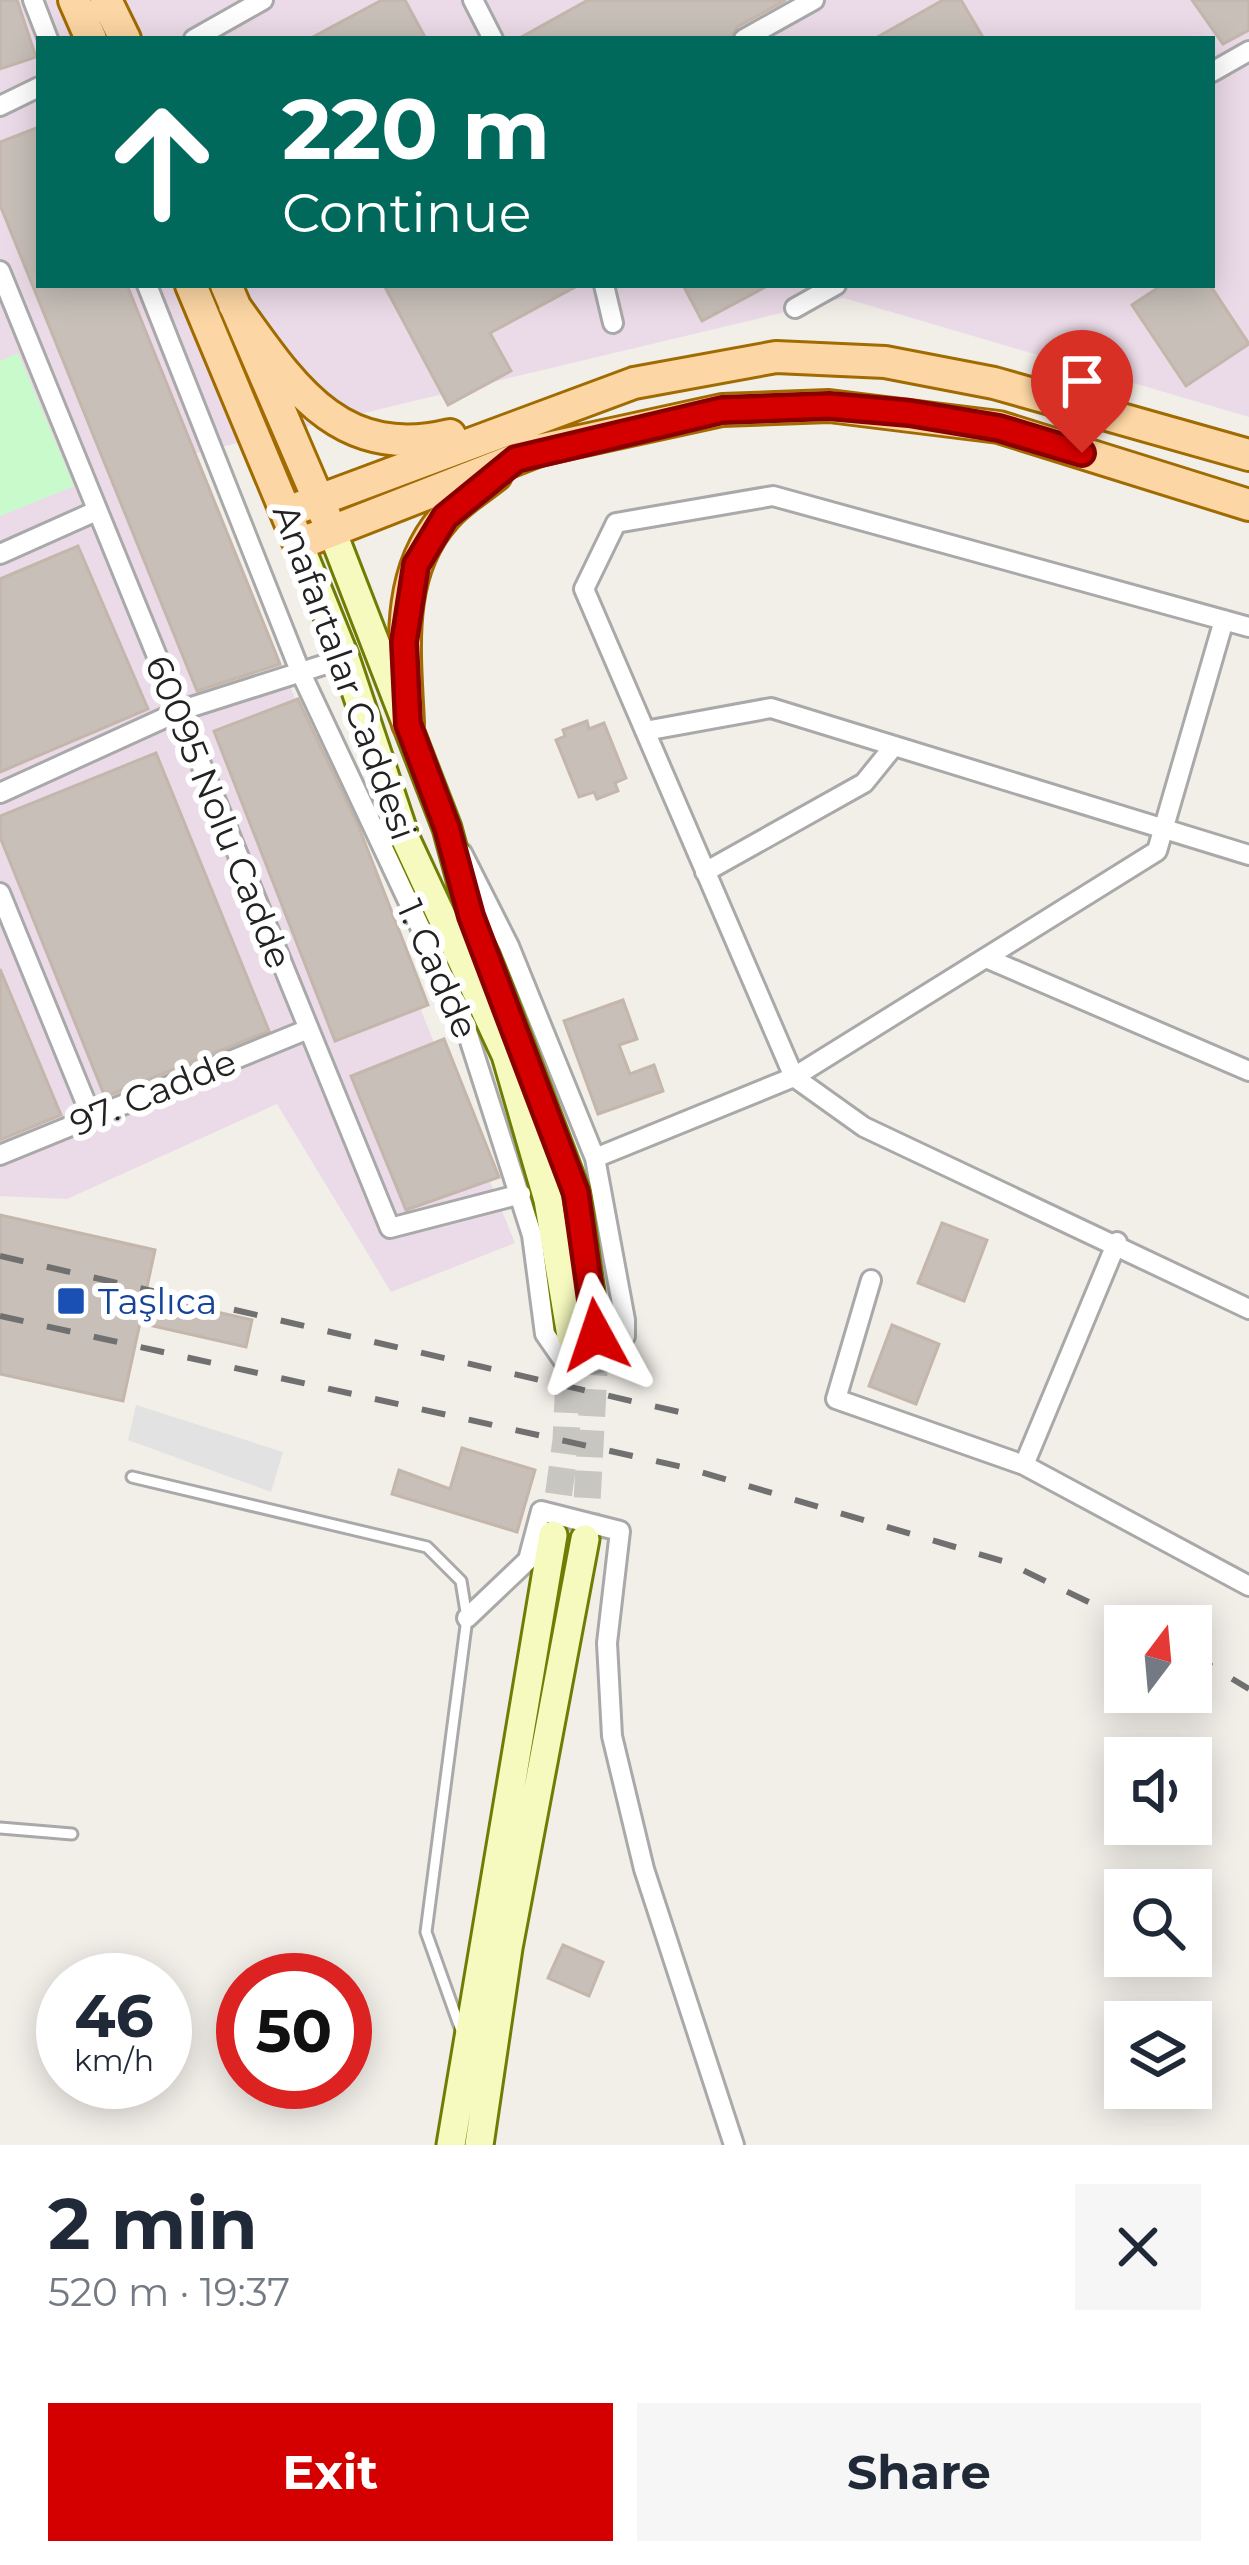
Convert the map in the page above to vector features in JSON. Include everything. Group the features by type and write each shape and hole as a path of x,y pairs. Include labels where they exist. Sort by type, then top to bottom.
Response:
{"main road":[{"path":"74,0 90,36"},
{"path":"106,0 124,36"},
{"name":"Anafartalar Caddesi","path":"192,288 345,658 406,840 506,1055 584,1336 576,1193 471,916 447,828 408,724 319,500 230,295"},
{"path":"230,295 295,389 357,434 420,442 509,425"},
{"path":"287,512 509,425 634,383 776,357 885,362 994,382 1249,455"},
{"path":"299,544 516,459 722,410 829,406 999,428 1249,505"},
{"path":"408,724 404,642 416,565 445,517 516,459"},
{"path":"452,2145 553,1535"},
{"path":"478,2145 508,1948 586,1539"}],"street":[{"path":"32,0 47,36"},
{"path":"199,36 263,0"},
{"path":"473,0 492,36"},
{"path":"748,36 814,0"},
{"path":"1215,70 1249,51"},
{"path":"0,106 36,88"},
{"name":"60095 Nolu Cadde","path":"0,271 94,512 182,710 306,1030 390,1228 520,1194"},
{"name":"1. Cadde","path":"147,288 300,670 462,1016 520,1194 552,1349 563,1360 584,1364 609,1359 625,1336 626,1320 595,1158"},
{"path":"605,288 613,323"},
{"path":"795,308 831,288"},
{"path":"1249,627 772,496 616,523 584,589 794,1077 864,1127 1117,1242 1249,1309"},
{"path":"0,554 94,512"},
{"path":"447,828 509,946 595,1158 794,1077 1157,851 1224,620"},
{"path":"0,793 182,710 345,658"},
{"path":"645,730 771,708 1249,855"},
{"path":"705,872 864,783 894,746"},
{"path":"0,892 92,1118"},
{"path":"986,958 1248,1071"},
{"name":"97. Cadde","path":"0,1155 306,1030"},
{"path":"1024,1465 1117,1242"},
{"path":"871,1280 836,1399 1024,1465 1249,1586"},
{"path":"467,1618 528,1560 541,1511 620,1531 607,1643 612,1736 644,1869 734,2145"}],"lane":[{"path":"133,1477 427,1547 461,1581 467,1618 426,1932 468,2049"},
{"path":"0,1828 72,1834"}],"shaded area":[{"path":"0,0 1249,0 1249,417 844,298 196,453 515,1243 391,1292 277,1104 67,1199 0,1196"},
{"path":"136,1405 283,1452 271,1492 128,1440"}],"green space":[{"path":"18,353 74,486 0,516 0,361"}],"building":[{"path":"0,0 17,0 36,57 0,69"},
{"path":"382,0 405,0 424,36 315,36"},
{"path":"588,0 786,0 737,27 732,36 523,36"},
{"path":"943,0 961,0 982,36 879,36"},
{"path":"1192,0 1249,0 1249,30 1223,44"},
{"path":"36,128 36,288 128,288 280,664 197,691 0,205 0,142"},
{"path":"386,288 573,288 490,333 511,371 448,405"},
{"path":"685,288 763,288 702,321"},
{"path":"1158,288 1212,288 1249,344 1186,386 1132,305"},
{"path":"78,546 148,709 0,772 0,579"},
{"path":"298,699 358,825 428,1005 335,1041 214,731"},
{"path":"587,721 589,729 604,723 626,778 615,783 618,791 597,799 594,792 579,797 556,740 565,736 563,730"},
{"path":"156,753 269,1031 105,1097 0,837 0,816"},
{"path":"0,969 61,1115 0,1140"},
{"path":"623,1000 637,1039 619,1045 630,1074 654,1065 663,1091 598,1114 564,1021"},
{"path":"444,1039 499,1177 406,1210 351,1076"},
{"name":"Taşlıca","path":"0,1215 155,1250 145,1296 252,1320 246,1347 140,1323 123,1401 0,1374"},
{"path":"942,1223 987,1240 964,1301 918,1283"},
{"path":"892,1325 939,1344 916,1404 869,1386"},
{"path":"462,1448 535,1470 517,1532 392,1494 399,1470 450,1489"},
{"path":"563,1945 603,1962 589,1996 548,1978"}],"tunnel":[{"path":"585,1539 596,1335"},
{"path":"553,1535 566,1440 571,1336"}],"railway":[{"path":"0,1256 701,1417"},
{"path":"0,1316 687,1468 1006,1562 1104,1610"},
{"path":"1212,1667 1249,1689"}],"place":[{"name":"Taşlıca","path":"71,1301"}],"route":[{"path":"596,1335 576,1193 471,916 447,828 408,724 404,642 407,596 416,565 445,517 516,459 722,410 829,406 909,413 999,428 1082,453"}]}
